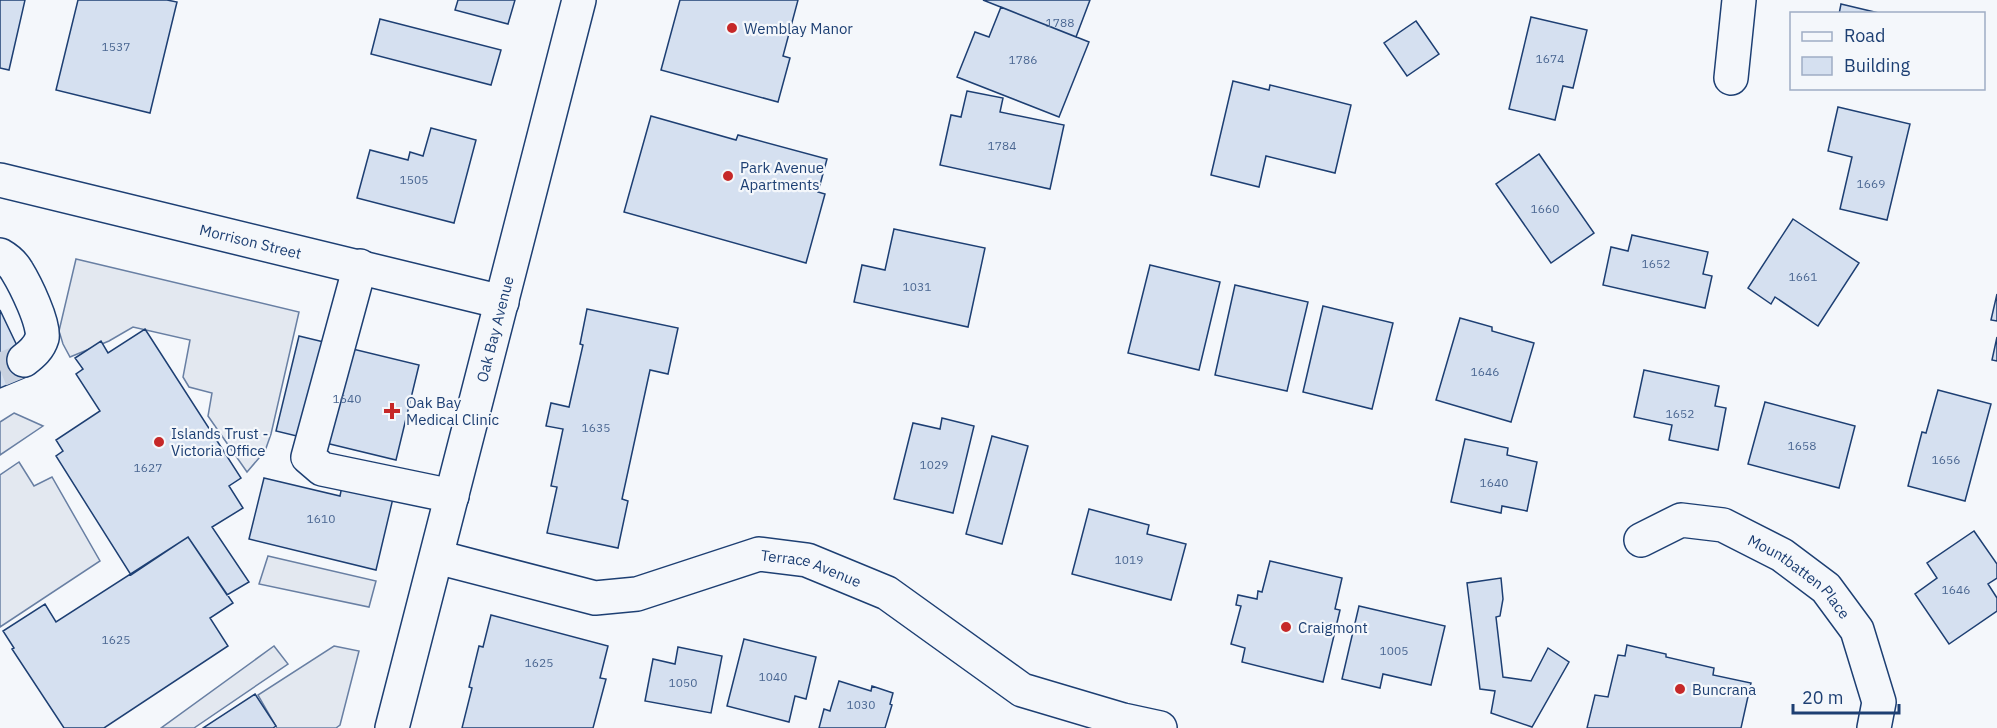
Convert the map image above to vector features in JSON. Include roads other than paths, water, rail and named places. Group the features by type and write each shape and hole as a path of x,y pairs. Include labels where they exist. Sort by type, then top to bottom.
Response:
{"street":[{"name":"Oak Bay Avenue","path":"392,728 579,0"},
{"path":"1731,78 1739,0"},
{"name":"Morrison Street","path":"0,180 502,302"},
{"path":"0,255 8,260 18,272 42,326 42,337 38,347 24,360"},
{"path":"360,266 308,457 322,469 452,496"},
{"name":"Mountbatten Place","path":"1641,540 1681,520 1723,525 1782,555 1826,588 1857,630 1879,702 1874,728"},
{"name":"Terrace Avenue","path":"437,557 595,598 637,594 759,554 807,560 887,593 1022,690 1123,720 1160,728"}],"tunnel":[{"path":"0,370 24,360"}],"place":[{"name":"Wemblay Manor","path":"732,28"},
{"name":"Park Avenue Apartments","path":"728,176"},
{"name":"Oak Bay Medical Clinic","path":"392,411"},
{"name":"Islands Trust - Victoria Office","path":"159,442"},
{"name":"Craigmont","path":"1286,627"},
{"name":"Buncrana","path":"1680,689"}]}
